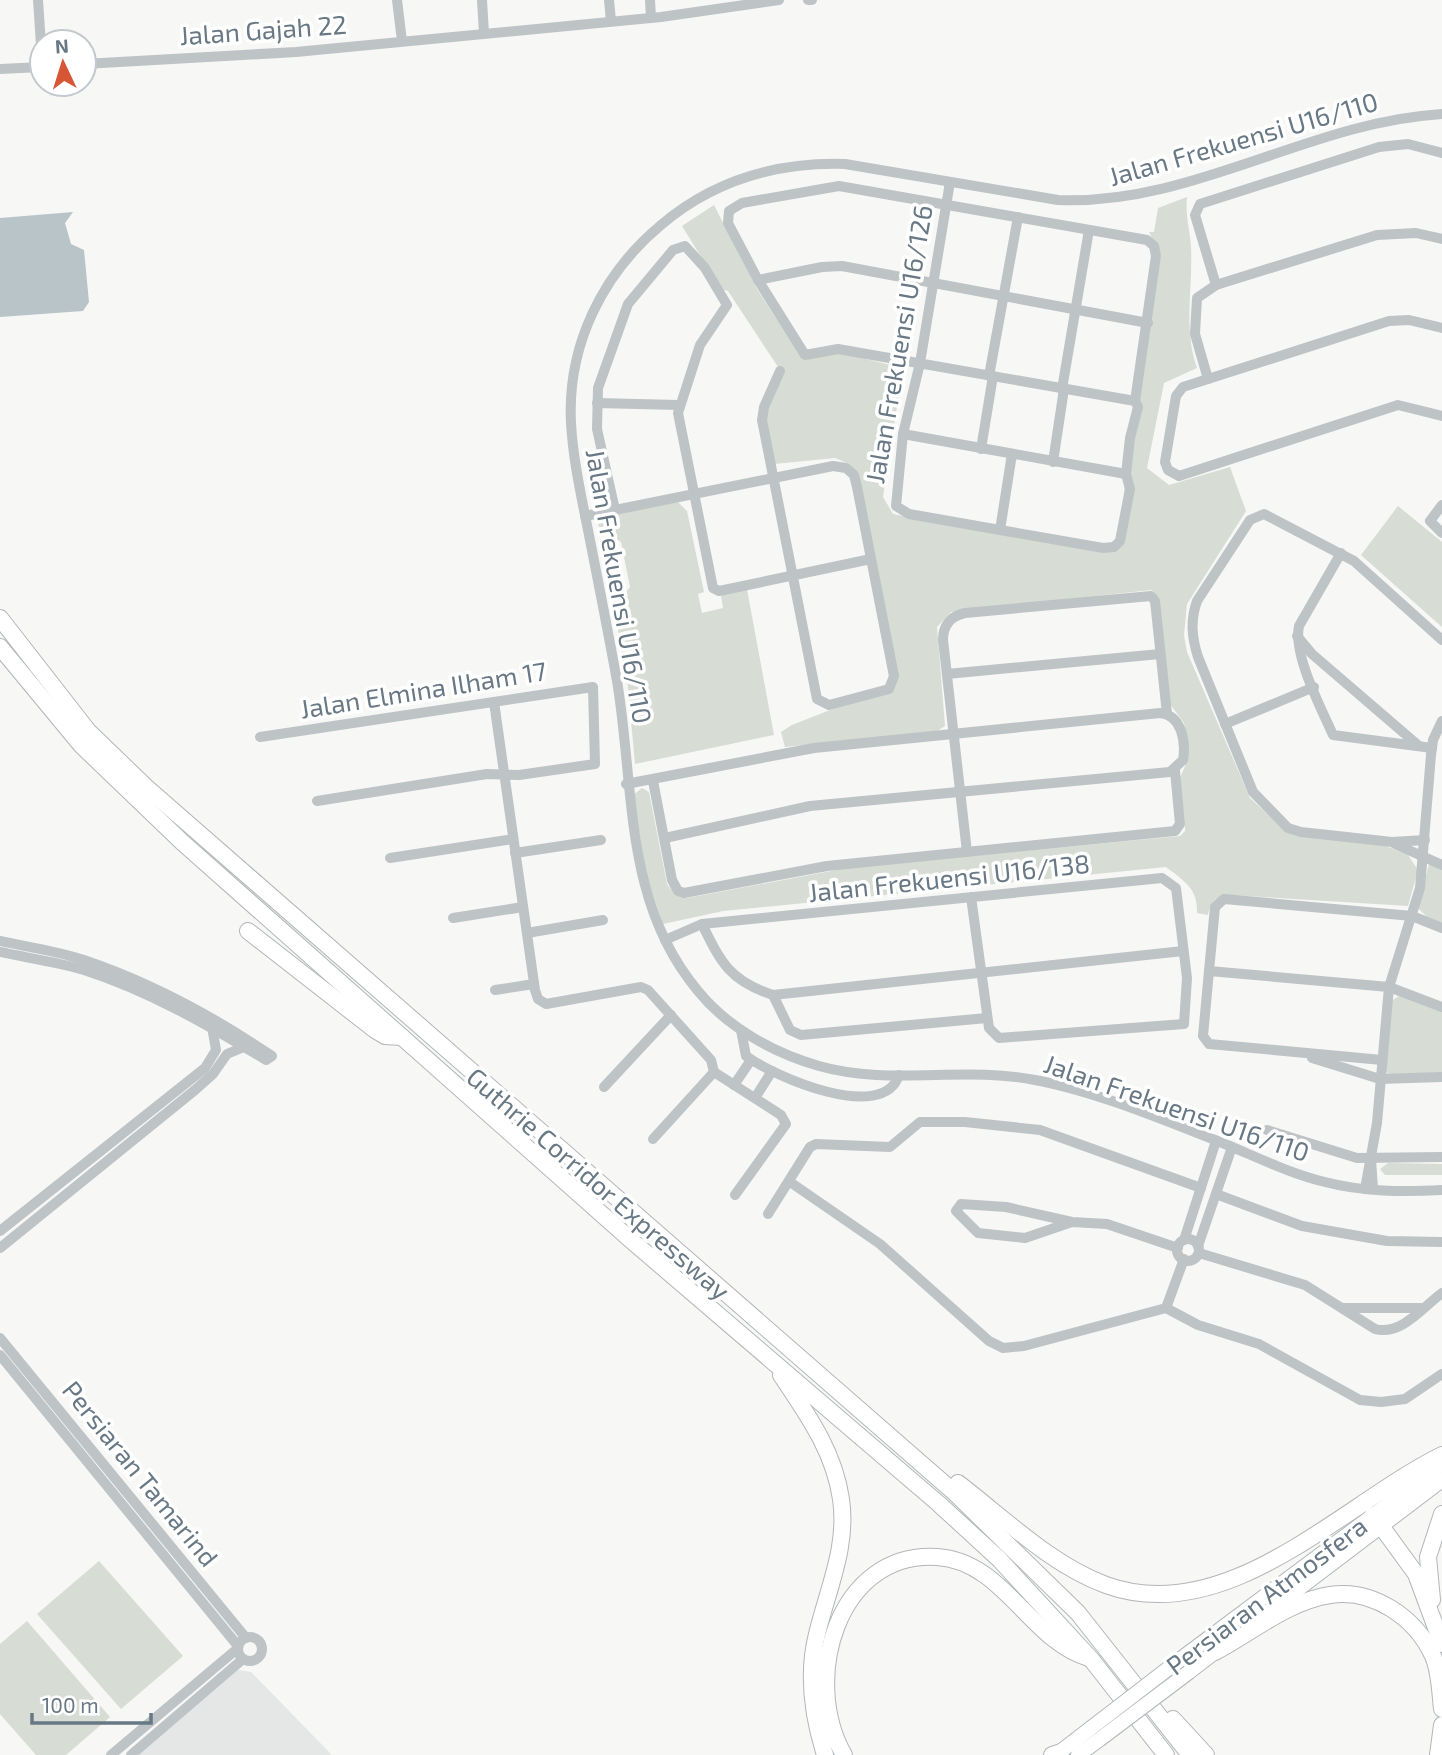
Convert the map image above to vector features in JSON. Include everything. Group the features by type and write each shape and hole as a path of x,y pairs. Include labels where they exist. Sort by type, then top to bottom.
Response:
{"highway":[{"name":"Guthrie Corridor Expressway","path":"0,618 88,731 146,787 955,1493 1013,1547 1078,1614 1125,1669 1190,1755"},
{"name":"Guthrie Corridor Expressway","path":"0,647 81,745 134,798 402,1037 989,1550 1055,1617 1166,1755"},
{"path":"248,931 375,1030 385,1036 402,1037"},
{"path":"770,1359 817,1429 836,1474 841,1500 842,1528 838,1563 816,1636 812,1663 813,1701 825,1755"},
{"path":"836,1390 1065,1565 1106,1585 1133,1592 1188,1591 1242,1576 1267,1565 1442,1455"},
{"path":"1442,1514 1428,1557 1436,1621 1442,1644"},
{"path":"1377,1520 1416,1574 1436,1621"},
{"path":"844,1755 830,1719 827,1685 832,1641 843,1609 854,1591 882,1567 924,1556 957,1560 990,1579 1064,1646 1091,1659"},
{"path":"1215,1652 1301,1604 1331,1594 1360,1596 1382,1603 1403,1616 1423,1638 1433,1658 1442,1709"},
{"path":"1125,1669 1206,1755"},
{"path":"1438,1755 1442,1725"}],"main road":[{"name":"Persiaran Atmosfera","path":"1096,1734 1215,1652 1442,1464"},
{"name":"Persiaran Atmosfera","path":"1096,1734 1178,1661 1377,1520 1442,1480"},
{"path":"1056,1754 1096,1734"},
{"path":"1078,1755 1096,1734"}],"street":[{"path":"38,0 40,28"},
{"path":"397,0 401,41"},
{"path":"482,0 484,33"},
{"path":"609,0 611,21"},
{"path":"650,0 651,18"},
{"name":"Jalan Gajah 22","path":"98,63 296,52 651,18 762,5 779,0"},
{"path":"0,69 28,68"},
{"name":"Jalan Frekuensi U16/110","path":"1442,114 1389,120 1354,129 1185,183 1115,200 1058,200 845,164 815,163 775,167 734,180 698,198 646,237 603,289 593,309 573,375 572,433 618,687 626,784 639,866 652,912 664,940 698,992 741,1030 791,1057 823,1067 857,1074 993,1074 1031,1079 1056,1084 1216,1141 1307,1177 1368,1189 1442,1190"},
{"path":"1216,285 1195,215 1200,204 1379,148 1408,144 1442,153"},
{"name":"Jalan Frekuensi U16/126","path":"950,182 931,282 920,363 903,434 894,498 898,509 909,514 1103,548 1114,547 1120,541 1130,489 1126,474"},
{"path":"903,434 1126,474 1138,408 1135,401 1156,256 1154,246 1141,237 839,186 742,203 729,211 728,223 758,280 803,354 838,349 1135,401"},
{"path":"981,449 1003,296 1018,217"},
{"path":"1053,462 1088,230"},
{"path":"1208,379 1195,334 1197,298 1216,285 1377,235 1416,233 1442,239"},
{"path":"615,510 597,429 598,388 628,304 673,250 685,246 698,259 727,305 699,345 678,405 692,495 714,590 871,559"},
{"path":"758,280 822,267 842,266 1147,323"},
{"path":"1442,328 1409,320 1388,321 1183,387 1176,396 1165,462 1168,470 1179,475 1398,405 1442,416"},
{"path":"585,516 773,479 833,466 846,468 855,480 894,681 884,692 829,705 817,699 773,479 762,413 780,371"},
{"path":"597,403 678,405"},
{"path":"1000,530 1012,454"},
{"path":"1442,505 1431,516 1430,523 1442,533"},
{"path":"1425,840 1392,842 1301,832 1288,828 1253,792 1195,647 1193,614 1197,601 1250,520 1259,515 1268,515 1354,561 1442,640"},
{"path":"1341,553 1299,626 1297,636 1314,688 1334,735 1419,746"},
{"path":"653,780 672,880 678,891 684,893 820,867 1175,831 1180,824 1175,771 1184,755 1180,727 1167,714 1154,601 1151,596 958,615 948,622 943,634 967,852"},
{"path":"1297,636 1312,653 1419,746 1435,754"},
{"path":"947,674 1160,654"},
{"name":"Jalan Elmina Ilham 17","path":"260,737 593,687 595,764 505,775"},
{"path":"1225,724 1314,688"},
{"path":"494,702 538,999 546,1004 641,987 648,990 711,1060 714,1072 781,1115 786,1124 735,1195"},
{"path":"626,784 807,749 1167,714"},
{"path":"1368,1189 1390,987 1412,916 1424,857 1435,754 1442,721"},
{"path":"664,838 810,806 1175,771"},
{"path":"317,801 488,774 505,775"},
{"path":"390,858 513,839"},
{"path":"515,853 601,840"},
{"path":"1392,842 1442,865"},
{"name":"Jalan Frekuensi U16/138","path":"664,940 702,924 1162,878 1176,888 1187,978 1184,1024 999,1038 989,1028 987,1018"},
{"path":"773,995 790,1030 801,1035 987,1018 971,897"},
{"path":"1382,1060 1209,1044 1203,1036 1215,907 1224,899 1412,916 1442,928"},
{"path":"453,918 523,907"},
{"path":"527,933 603,920"},
{"path":"702,924 725,966 746,986 773,995 1183,951"},
{"path":"0,941 83,960 149,986 219,1020 272,1056 266,1060 212,1027 144,994 82,970 0,952"},
{"path":"1209,971 1390,987 1442,1007"},
{"path":"495,990 534,984"},
{"path":"604,1087 671,1016"},
{"path":"0,1231 212,1059 216,1041 212,1027"},
{"path":"741,1030 744,1052 751,1060 810,1087 870,1097 881,1095 892,1088 899,1075"},
{"path":"0,1248 213,1074 227,1054 244,1047"},
{"path":"1291,1052 1380,1079 1442,1077"},
{"path":"734,1085 751,1060"},
{"path":"755,1098 772,1071"},
{"path":"653,1139 714,1072"},
{"path":"152,1110 161,1118"},
{"path":"768,1214 810,1147 816,1144 890,1147 919,1122 965,1122 1040,1130 1201,1188"},
{"path":"1267,1130 1357,1158 1442,1157"},
{"path":"1166,1308 1184,1259 1181,1244 1216,1141"},
{"path":"1184,1259 1191,1260 1198,1249 1232,1147"},
{"path":"790,1182 880,1244 989,1341 1003,1348 1024,1346 1166,1308 1198,1325 1259,1344 1360,1400 1381,1402 1405,1399 1442,1374"},
{"path":"1216,1194 1302,1226 1387,1241 1442,1242"},
{"path":"1072,1222 1025,1238 978,1233 956,1211 961,1204 1006,1207 1072,1222 1107,1224 1181,1244 1191,1239 1198,1249 1305,1285 1375,1329 1385,1332 1398,1329 1442,1293"},
{"path":"1340,1308 1421,1308"},
{"name":"Persiaran Tamarind","path":"0,1338 246,1637 258,1641 262,1652 254,1661 239,1652 0,1355"},
{"path":"131,1755 239,1652 246,1637"},
{"path":"111,1755 239,1652"}],"shaded area":[{"path":"1187,197 1191,247 1189,323 1197,368 1164,383 1147,468 1169,485 1230,467 1246,511 1187,604 1184,635 1187,652 1250,798 1287,832 1381,844 1408,855 1418,870 1408,906 1232,895 1216,900 1208,915 1197,913 1192,891 1166,867 723,911 663,924 647,878 633,795 642,788 649,792 667,884 675,895 687,898 847,868 1180,836 1185,831 1185,825 1180,778 1188,759 1184,723 1170,704 1154,592 1151,590 951,612 937,627 945,726 937,731 785,747 781,732 792,725 891,686 849,464 835,458 774,464 761,421 778,367 728,291 721,289 682,226 714,205 757,289 803,360 841,353 903,368 883,497 893,514 1103,553 1123,541 1125,474 1161,255 1149,232 1154,232 1158,208"},
{"path":"73,212 65,223 71,244 84,250 89,302 83,311 0,317 0,218"},
{"path":"678,502 687,511 704,592 698,594 702,613 723,608 720,589 746,584 774,735 635,764 628,687 614,608 630,587 621,542 599,527 597,517"},
{"path":"1398,506 1442,542 1442,627 1361,555"},
{"path":"1429,864 1442,869 1442,923 1427,917 1418,908"},
{"path":"1399,996 1442,1011 1442,1073 1389,1075 1386,1071 1391,1001"},
{"path":"1388,1163 1442,1164 1442,1175 1385,1175 1380,1169"},
{"path":"99,1561 183,1656 121,1709 37,1614"},
{"path":"27,1621 110,1717 66,1755 36,1755 0,1714 0,1644"},
{"path":"238,1670 251,1672 332,1755 137,1755"}]}
